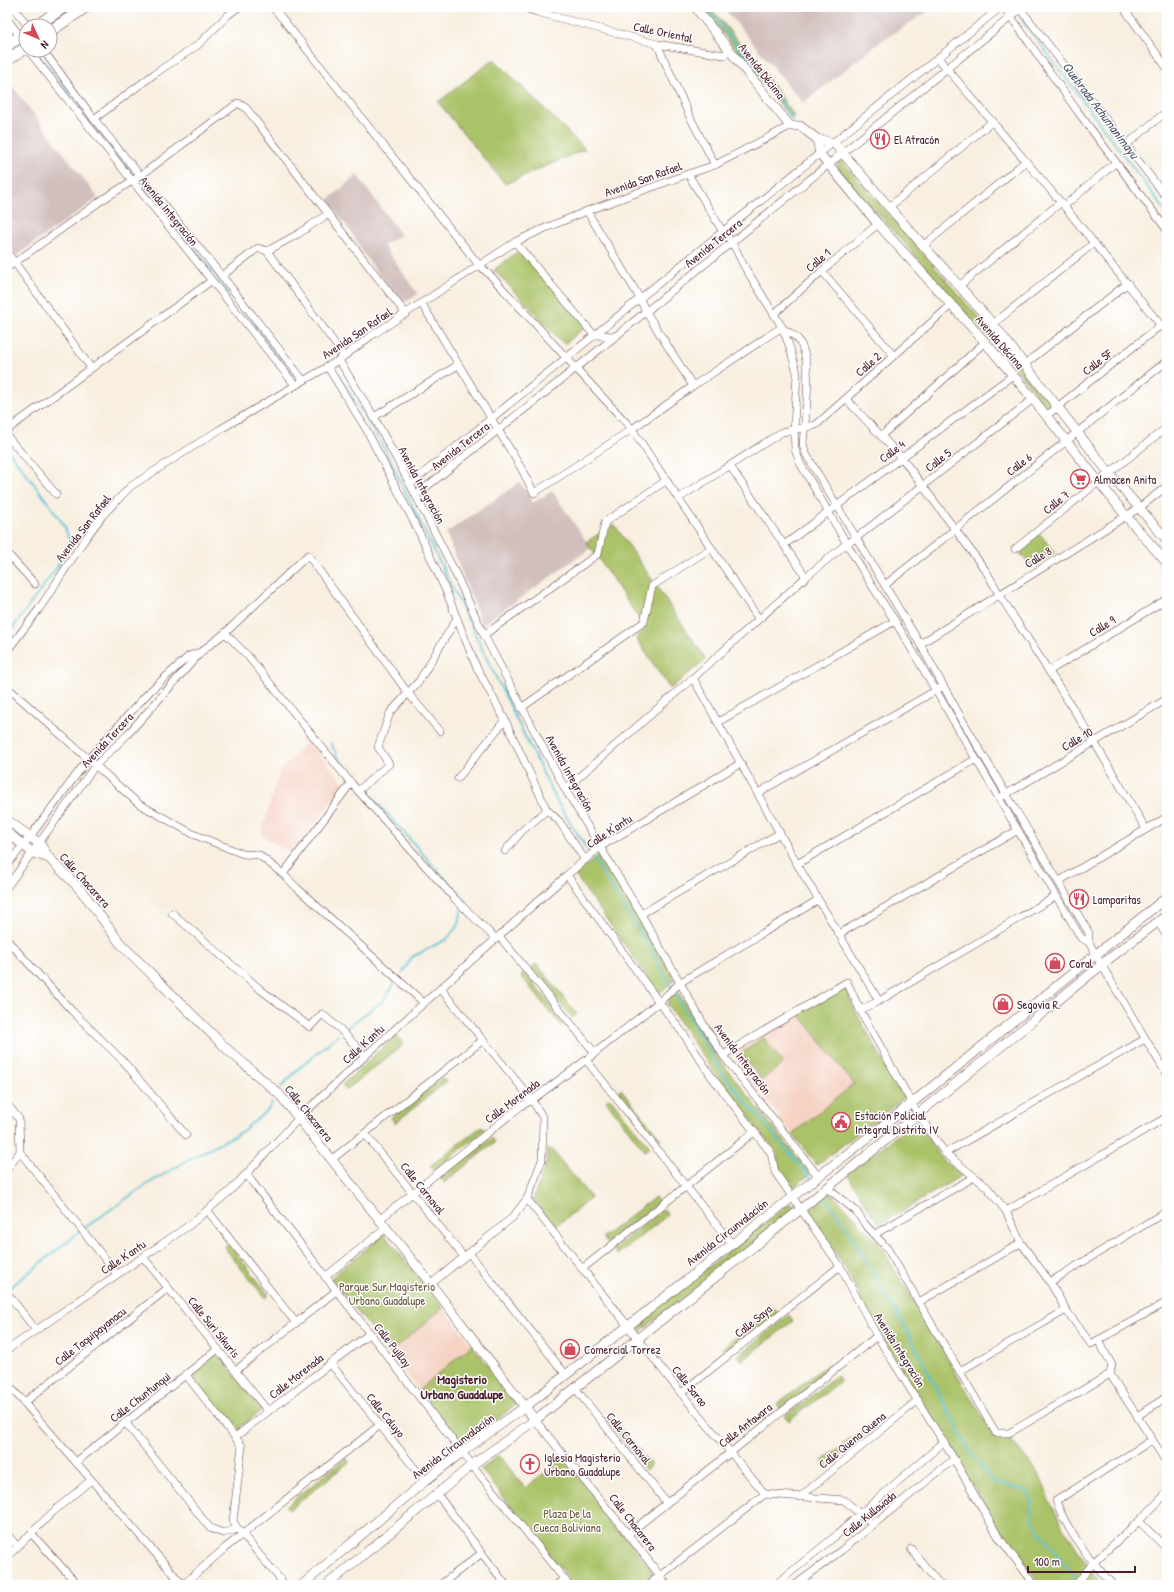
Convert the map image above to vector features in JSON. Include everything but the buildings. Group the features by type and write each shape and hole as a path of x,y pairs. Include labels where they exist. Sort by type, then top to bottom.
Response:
{"highway":[{"path":"48,18 64,7"},
{"path":"58,26 86,7"},
{"path":"7,45 18,37"},
{"path":"7,60 18,53"}],"main road":[{"name":"Avenida Décima","path":"695,7 790,126"},
{"path":"790,126 800,126 817,139 834,143"},
{"name":"Avenida Décima","path":"817,139 820,154 828,164 878,224 985,342 1033,399 1126,516 1167,563"},
{"name":"Avenida Décima","path":"834,143 993,324 1109,473 1167,540"},
{"path":"7,820 26,841 33,853 49,858"},
{"path":"7,832 26,841 40,844"},
{"name":"Calle Chacarera","path":"40,844 49,858 77,886 120,942 228,1050 280,1095 431,1284 535,1420"},
{"name":"Avenida Circunvalación","path":"302,1585 462,1452 525,1407 566,1375 731,1243 912,1102 1167,897"},
{"path":"326,1585 472,1465 535,1420 801,1209 1167,914"}],"street":[{"path":"12,7 21,18"},
{"path":"94,119 157,72 198,45 228,15 239,7"},
{"path":"273,7 479,265 491,276 632,429 758,618"},
{"name":"Calle Oriental","path":"522,7 657,44 724,55 730,50"},
{"path":"1002,7 1011,17 1116,163 1167,230"},
{"name":"Avenida Tercera","path":"410,484 1002,7"},
{"path":"1123,7 1167,68"},
{"path":"1021,8 1167,198"},
{"name":"Avenida Tercera","path":"416,495 646,312 1021,8"},
{"path":"7,19 18,29"},
{"path":"657,44 690,117 715,165"},
{"name":"Avenida Integración","path":"34,58 295,385"},
{"name":"Avenida Integración","path":"49,58 94,119 222,276 303,380"},
{"path":"938,58 1063,204 1167,333"},
{"path":"7,268 140,176 238,103 246,108 406,314"},
{"path":"1126,145 1167,111"},
{"path":"889,207 993,121"},
{"name":"Avenida San Rafael","path":"7,652 35,614 85,539 103,515 131,486 219,430 341,358 515,242 587,211 715,165 790,126"},
{"path":"923,246 1026,161"},
{"path":"959,286 1116,163"},
{"path":"688,174 723,232 732,242 744,266 782,328 793,357 796,373 794,429 795,449 800,463 846,544 895,621 1081,938 1089,942"},
{"path":"587,211 640,299 646,312 693,386"},
{"path":"222,276 258,248 267,252 328,214"},
{"name":"Calle 1","path":"774,314 878,224"},
{"path":"515,242 594,335 616,336"},
{"path":"993,324 1094,243"},
{"path":"7,252 91,368"},
{"name":"Avenida Integración","path":"267,252 341,358 416,495 452,566 484,635 521,708 565,789 641,914 681,982 704,1025 722,1055 814,1179"},
{"path":"822,271 894,356"},
{"path":"7,430 211,281"},
{"path":"1025,364 1128,283"},
{"path":"422,304 534,492 632,429 693,386 782,328"},
{"name":"Calle 2","path":"679,498 782,432 816,425 951,305"},
{"name":"Calle 5F","path":"1046,416 1161,325"},
{"path":"782,328 797,338 807,363 808,378 803,444 806,454 920,644 1006,794 1059,881 1089,933 1089,942 1095,954 1167,1075"},
{"path":"881,436 985,342"},
{"name":"Calle 6","path":"885,585 1167,361"},
{"path":"374,417 458,364"},
{"name":"Avenida Integración","path":"327,366 366,429 420,534 457,618 476,666 505,720 547,810 559,820 589,857"},
{"name":"Calle 4","path":"784,545 1013,375"},
{"path":"846,399 902,458 986,571 999,594 1094,742 1146,829"},
{"name":"Calle 5","path":"565,789 806,577 846,544 856,538 1033,399"},
{"name":"Calle 7","path":"1015,549 1167,427"},
{"path":"7,436 56,494"},
{"path":"730,466 806,577"},
{"path":"484,635 598,554 605,522 667,480"},
{"name":"Calle 8","path":"920,644 1139,508 1167,486"},
{"path":"521,708 644,622 652,586 711,548"},
{"path":"7,553 35,584"},
{"name":"Avenida Tercera","path":"7,887 40,844 95,766 127,735 202,651 224,633 308,555 408,693"},
{"name":"Calle 9","path":"1049,671 1167,599"},
{"path":"359,790 389,764 378,747 390,713 419,681 457,618"},
{"path":"718,722 895,621"},
{"path":"224,633 247,655 351,783 359,790 455,899 498,938 595,1053"},
{"name":"Avenida Tercera","path":"7,865 89,758 150,691 189,656 202,651"},
{"path":"693,678 797,864 879,1001"},
{"path":"758,793 944,685"},
{"path":"7,687 89,758 95,766 139,804 194,834 243,854 259,855 283,874 424,1003"},
{"path":"408,693 440,731"},
{"name":"Calle 10","path":"999,798 1167,698"},
{"path":"458,778 505,720"},
{"path":"797,864 976,759"},
{"name":"Calle K'antu","path":"7,1350 191,1224 231,1190 299,1118 365,1056 600,847 741,763"},
{"path":"283,874 351,783"},
{"path":"505,851 522,831 547,810"},
{"path":"1059,881 1167,817"},
{"path":"839,934 1018,830"},
{"path":"641,914 780,833"},
{"name":"Avenida Integración","path":"567,875 685,1036 711,1076 771,1153 774,1172 840,1266 877,1336 944,1442 998,1536 1035,1585"},
{"path":"860,1010 879,1001 1056,896"},
{"name":"Calle Morenada","path":"379,1220 521,1106 532,1100 595,1053 659,1002 681,982 818,900"},
{"path":"172,913 261,990 310,1027 322,1014 340,1029 365,1056"},
{"path":"1158,922 1167,936"},
{"path":"7,940 72,1011 123,1061 186,1135"},
{"path":"722,1055 847,982 860,1010 918,1114 945,1153 988,1187 1006,1211 1021,1243 1050,1282 1066,1310 1091,1344 1167,1302"},
{"path":"431,1284 513,1217 527,1199 542,1160 543,1118 532,1100 441,989"},
{"path":"945,1153 1145,1039"},
{"path":"332,1160 482,1040"},
{"path":"586,1060 731,1243"},
{"path":"7,1104 19,1119 20,1152 117,1274"},
{"path":"1006,1211 1167,1117"},
{"path":"582,1269 754,1132"},
{"name":"Calle Carnaval","path":"365,1134 566,1375"},
{"path":"7,1169 20,1152"},
{"name":"Calle Pujllay","path":"246,1174 472,1465 569,1585"},
{"path":"875,1234 974,1177"},
{"path":"823,1191 856,1211 864,1223 887,1248 996,1433 1009,1433 1110,1374"},
{"name":"Calle Sarao","path":"527,1199 681,1393 765,1494"},
{"path":"207,1210 296,1323"},
{"path":"1050,1282 1167,1211"},
{"path":"325,1277 386,1228"},
{"path":"919,1302 1021,1243"},
{"name":"Calle Suri Sikuris","path":"143,1257 268,1411"},
{"name":"Calle Saya","path":"681,1393 840,1266"},
{"name":"Calle Taquipayanacu","path":"25,1402 168,1288"},
{"path":"235,1371 336,1291"},
{"path":"7,1293 36,1330"},
{"path":"960,1371 1066,1310"},
{"name":"Calle Morenada","path":"235,1437 370,1333"},
{"name":"Calle Antawara","path":"628,1534 730,1451 877,1336"},
{"path":"1098,1340 1112,1365 1110,1374 1167,1464"},
{"name":"Calle Chuntunqui","path":"76,1462 218,1349"},
{"name":"Calle Caluyo","path":"330,1363 425,1482"},
{"path":"186,1375 242,1446 233,1522 285,1585"},
{"path":"7,1383 183,1585 240,1532 380,1425"},
{"name":"Calle Carnaval","path":"575,1388 666,1502"},
{"path":"7,1394 12,1389"},
{"path":"1137,1416 1167,1397"},
{"name":"Calle Quena Quena","path":"800,1497 918,1400"},
{"name":"Calle Chacarera","path":"535,1420 628,1534 667,1585"},
{"path":"125,1422 210,1528 222,1533 240,1532"},
{"path":"1113,1585 1087,1556 1056,1501 1152,1440"},
{"path":"775,1585 838,1534 944,1442"},
{"name":"Calle Kullawada","path":"795,1585 873,1525 954,1459"},
{"path":"7,1557 54,1511 91,1480"},
{"path":"1076,1585 1093,1563 1167,1493"},
{"path":"436,1494 506,1585"},
{"path":"648,1585 765,1494 844,1500 873,1525"},
{"path":"1139,1521 1167,1549"},
{"path":"31,1533 78,1585"},
{"path":"7,1534 17,1546"},
{"path":"911,1549 940,1585"},
{"path":"440,1585 482,1553"},
{"path":"556,1585 564,1579"}],"shaded area":[{"path":"723,7 935,7 880,42 803,103"},
{"path":"10,83 98,198 16,256 7,243 7,233 11,230 7,225 7,204 10,201 7,197 7,85"},
{"path":"357,175 401,235 383,245 418,294 409,300 400,303 364,254 353,235 328,200"},
{"path":"520,482 533,503 552,491 591,548 482,625 446,533"},
{"path":"308,740 343,782 343,786 292,854 261,835 279,772"},
{"path":"799,1014 854,1084 792,1134 735,1059 736,1052"},
{"path":"443,1308 472,1345 419,1390 390,1353"}],"green space":[{"path":"702,7 710,7 766,75 794,116 790,117"},
{"path":"494,59 585,149 505,184 438,102"},
{"path":"842,161 1021,366 1051,404 1046,408 1017,370 840,171 837,163"},
{"path":"523,250 587,326 564,344 494,270 514,254"},
{"path":"614,524 706,659 670,689 636,638 646,629 586,542"},
{"path":"1040,534 1055,552 1031,567 1018,550"},
{"path":"600,854 638,915 675,980 659,993 575,875"},
{"path":"537,964 577,1014 572,1018 532,968"},
{"path":"525,973 565,1022 561,1026 521,976"},
{"path":"845,983 853,1007 904,1098 817,1165 792,1134 854,1084 799,1014"},
{"path":"678,992 718,1058 811,1173 791,1190 780,1172 777,1153 718,1078 667,1004 672,996"},
{"path":"396,1035 404,1044 346,1090 342,1085"},
{"path":"763,1037 783,1063 762,1080 741,1054"},
{"path":"442,1078 446,1082 395,1123 391,1118"},
{"path":"621,1089 661,1139 656,1143 616,1093"},
{"path":"610,1098 650,1147 645,1151 606,1101"},
{"path":"916,1121 944,1162 964,1174 879,1225 847,1174"},
{"path":"482,1126 485,1130 434,1171 430,1166"},
{"path":"492,1138 495,1142 444,1183 441,1178"},
{"path":"547,1149 552,1150 591,1198 555,1227 533,1200 547,1159"},
{"path":"831,1193 879,1243 995,1438 1010,1439 1038,1472 1058,1518 1093,1574 1104,1585 1041,1585 1001,1533 878,1331 843,1264 807,1212"},
{"path":"655,1197 659,1202 607,1243 603,1237"},
{"path":"789,1204 792,1204 794,1210 641,1331 636,1324"},
{"path":"664,1209 668,1215 617,1255 613,1249"},
{"name":"Parque Sur Magisterio Urbano Guadalupe","path":"384,1234 443,1308 390,1353 331,1278"},
{"path":"229,1244 269,1295 265,1298 224,1247"},
{"path":"774,1308 778,1313 726,1353 722,1348"},
{"path":"789,1315 793,1321 742,1361 738,1356"},
{"path":"472,1345 518,1403 463,1446 419,1390"},
{"path":"217,1353 262,1410 234,1432 190,1374"},
{"path":"828,1364 832,1369 781,1409 777,1404"},
{"path":"837,1376 841,1381 789,1421 785,1416"},
{"path":"610,1415 651,1465 646,1470 605,1419"},
{"path":"873,1421 877,1426 826,1466 822,1461"},
{"name":"Plaza De la Cueca Boliviana","path":"499,1455 525,1488 564,1459 653,1571 651,1576 639,1585 573,1585 481,1469"},
{"path":"346,1458 349,1462 289,1510 286,1506"}],"waterway":[{"name":"Quebrada Achumanimayu","path":"706,7 774,91 792,120"},
{"path":"7,12 18,27"},
{"name":"Quebrada Achumanimayu","path":"1020,17 1167,213"},
{"path":"41,58 134,177"},
{"path":"137,180 214,273 293,374"},
{"path":"339,375 384,448 556,800 651,949 672,989 724,1076 811,1178"},
{"path":"7,449 64,525 70,542 58,566 7,636"},
{"path":"331,743 338,758 467,903 461,912 459,924 447,939 412,957 403,972"},
{"path":"346,1028 384,1000 394,984"},
{"path":"281,1087 297,1070 338,1035"},
{"path":"7,1290 83,1229 146,1185 241,1132 267,1111 272,1103"},
{"path":"823,1195 844,1223 902,1322 970,1452 993,1482 1026,1490 1031,1498 1031,1517 1046,1540 1076,1578"}],"place":[{"name":"El Atracón","path":"880,139"},
{"name":"Almacen Anita","path":"1080,479"},
{"name":"Lamparitas","path":"1079,899"},
{"name":"Coral","path":"1055,963"},
{"name":"Segovia R.","path":"1003,1004"},
{"name":"Estación Policial Integral Distrito IV","path":"841,1122"},
{"name":"Comercial Torrez","path":"570,1349"},
{"name":"Iglesia Magisterio Urbano Guadalupe","path":"530,1464"}],"district":[{"name":"Magisterio Urbano Guadalupe","path":"462,1386"}]}
